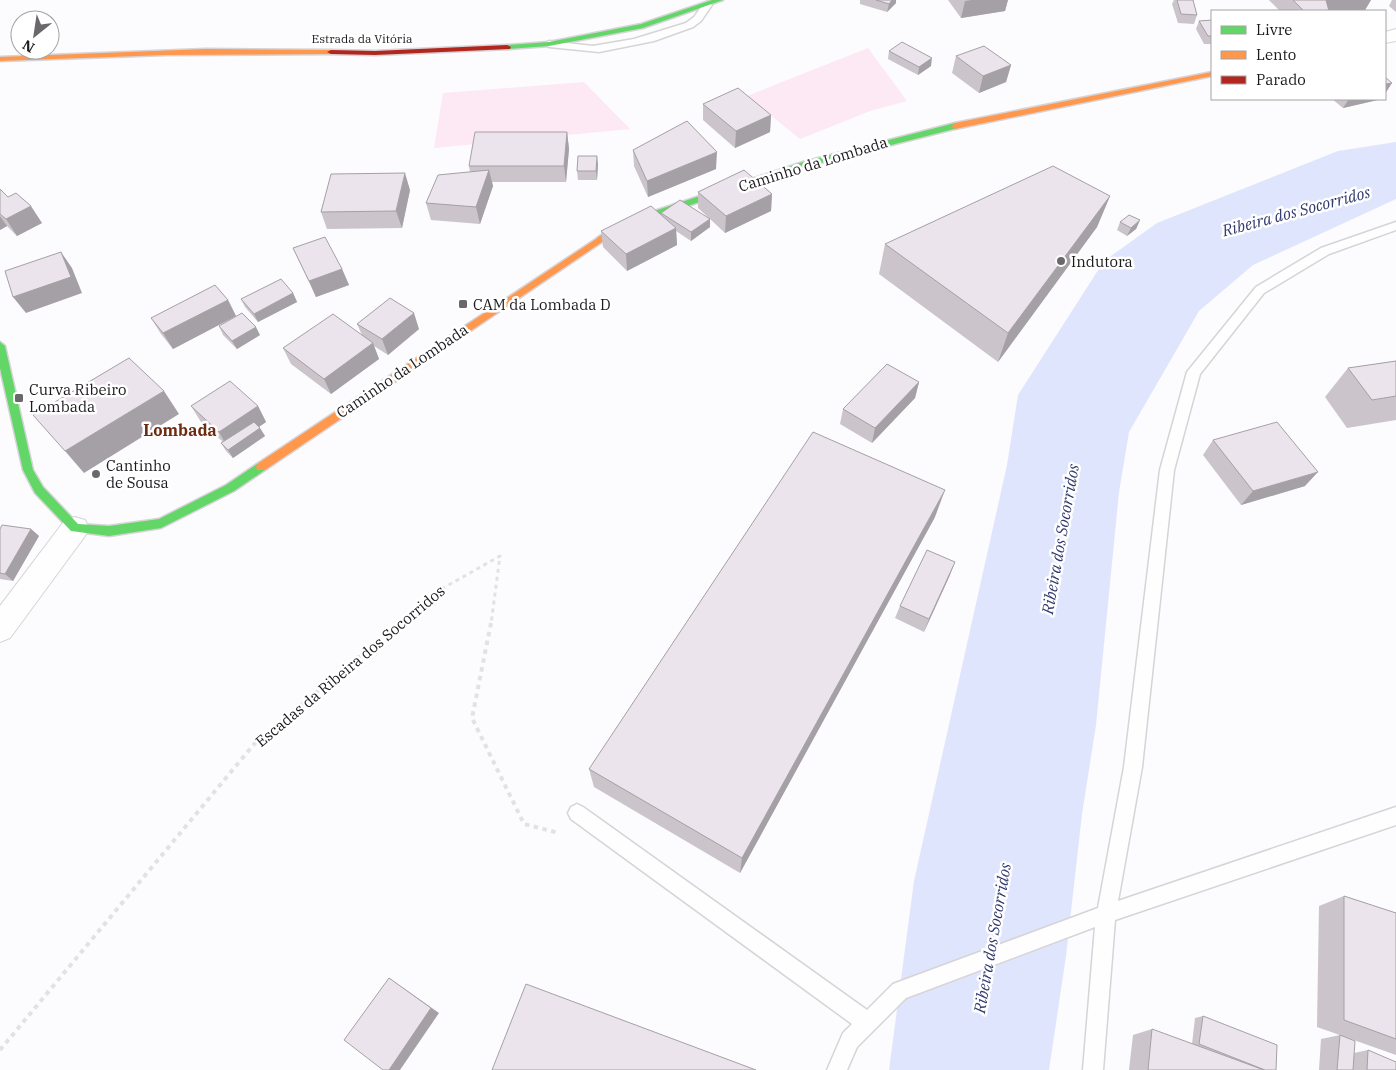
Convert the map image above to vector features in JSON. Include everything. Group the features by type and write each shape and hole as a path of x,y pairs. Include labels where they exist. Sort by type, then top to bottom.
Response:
{"street":[{"name":"Estrada da Vitória","path":"0,60 110,53 252,51 374,53 471,50 549,44 643,26 719,0"},
{"name":"Caminho da Lombada","path":"75,528 109,530 161,523 230,488 578,253 627,223 806,164 929,131 1211,74"},
{"path":"0,346 28,470 39,490 75,528 0,629"}],"lane":[{"path":"1093,1070 1106,914 1132,767 1167,470 1194,372 1260,290 1325,251 1396,226"},
{"path":"577,812 868,1023"},
{"path":"837,1070 850,1040 900,992 1082,922 1396,816"}],"path":[{"name":"Escadas da Ribeira dos Socorridos","path":"0,1050 255,744 438,592 500,556 493,613 472,718 524,824 560,834"}],"shaded area":[{"path":"868,48 907,101 870,111 800,139 747,96"},
{"path":"584,82 630,129 434,148 443,93"}],"water":[{"name":"Ribeira dos Socorridos","path":"1396,142 1396,199 1253,265 1199,311 1129,432 1119,492 1096,725 1082,814 1066,956 1049,1070 889,1070 914,881 1007,465 1018,395 1104,261 1157,223 1338,151"}],"building":[{"path":"876,0 892,0 889,4"},
{"path":"1177,0 1193,0 1197,15 1181,14"},
{"path":"1293,0 1326,0 1329,10 1303,10"},
{"path":"1211,20 1211,36 1208,36 1199,21"},
{"path":"902,42 932,58 919,67 889,51"},
{"path":"984,46 1011,65 983,76 956,56"},
{"path":"1386,78 1392,83 1386,84"},
{"path":"738,88 771,115 736,131 703,104"},
{"path":"687,121 717,152 647,181 633,150"},
{"path":"475,132 567,132 564,166 469,166"},
{"path":"578,156 597,156 596,171 577,171"},
{"path":"1053,166 1110,196 1008,333 885,244"},
{"path":"489,170 476,207 426,203 438,175"},
{"path":"744,170 772,194 726,216 698,192"},
{"path":"405,173 396,211 321,212 331,174"},
{"path":"0,189 8,197 16,193 31,206 6,219 0,214"},
{"path":"680,200 710,219 691,232 661,213"},
{"path":"651,206 676,228 626,254 601,231"},
{"path":"1129,215 1140,220 1131,228 1120,222"},
{"path":"325,237 342,269 309,281 293,248"},
{"path":"61,252 71,277 13,297 5,271"},
{"path":"281,279 293,293 254,314 241,299"},
{"path":"215,285 228,300 163,333 151,318"},
{"path":"390,298 414,313 382,339 357,324"},
{"path":"242,313 256,327 232,341 219,326"},
{"path":"333,314 373,343 324,379 283,348"},
{"path":"129,358 164,391 65,451 33,415"},
{"path":"1396,361 1396,396 1372,400 1348,368"},
{"path":"887,364 919,382 875,428 843,409"},
{"path":"230,381 258,406 219,432 191,406"},
{"path":"254,422 260,428 228,450 221,443"},
{"path":"1277,422 1318,472 1253,491 1213,440"},
{"path":"813,432 945,490 742,858 589,769"},
{"path":"2,525 31,529 5,574 0,573 0,529"},
{"path":"927,550 955,562 929,619 900,606"},
{"path":"1344,896 1396,913 1396,1039 1344,1020"},
{"path":"389,978 431,1008 389,1070 383,1070 344,1040"},
{"path":"526,984 756,1070 492,1070"},
{"path":"1203,1016 1277,1045 1276,1070 1265,1070 1199,1044"},
{"path":"1152,1029 1264,1070 1148,1070"},
{"path":"1340,1035 1355,1041 1353,1070 1337,1070"},
{"path":"1368,1050 1396,1062 1396,1070 1367,1070"}],"traffic: fast":[{"path":"507,47 549,44 643,26 719,0"},
{"path":"602,238 627,223 806,164 955,126"},
{"path":"0,346 28,470 39,490 75,528 109,531 161,523 230,488 261,467"}],"traffic: slow":[{"path":"0,59 165,52 331,52"},
{"path":"955,126 1211,74"},
{"path":"261,467 602,238"}],"traffic: jam":[{"path":"331,52 375,53 507,47"}],"place":[{"name":"Indutora","path":"1061,261"},
{"name":"CAM da Lombada D","path":"463,304"},
{"name":"Curva Ribeiro Lombada","path":"19,398"},
{"name":"Cantinho de Sousa","path":"96,474"}],"district":[{"name":"Lombada","path":"180,430"}]}
